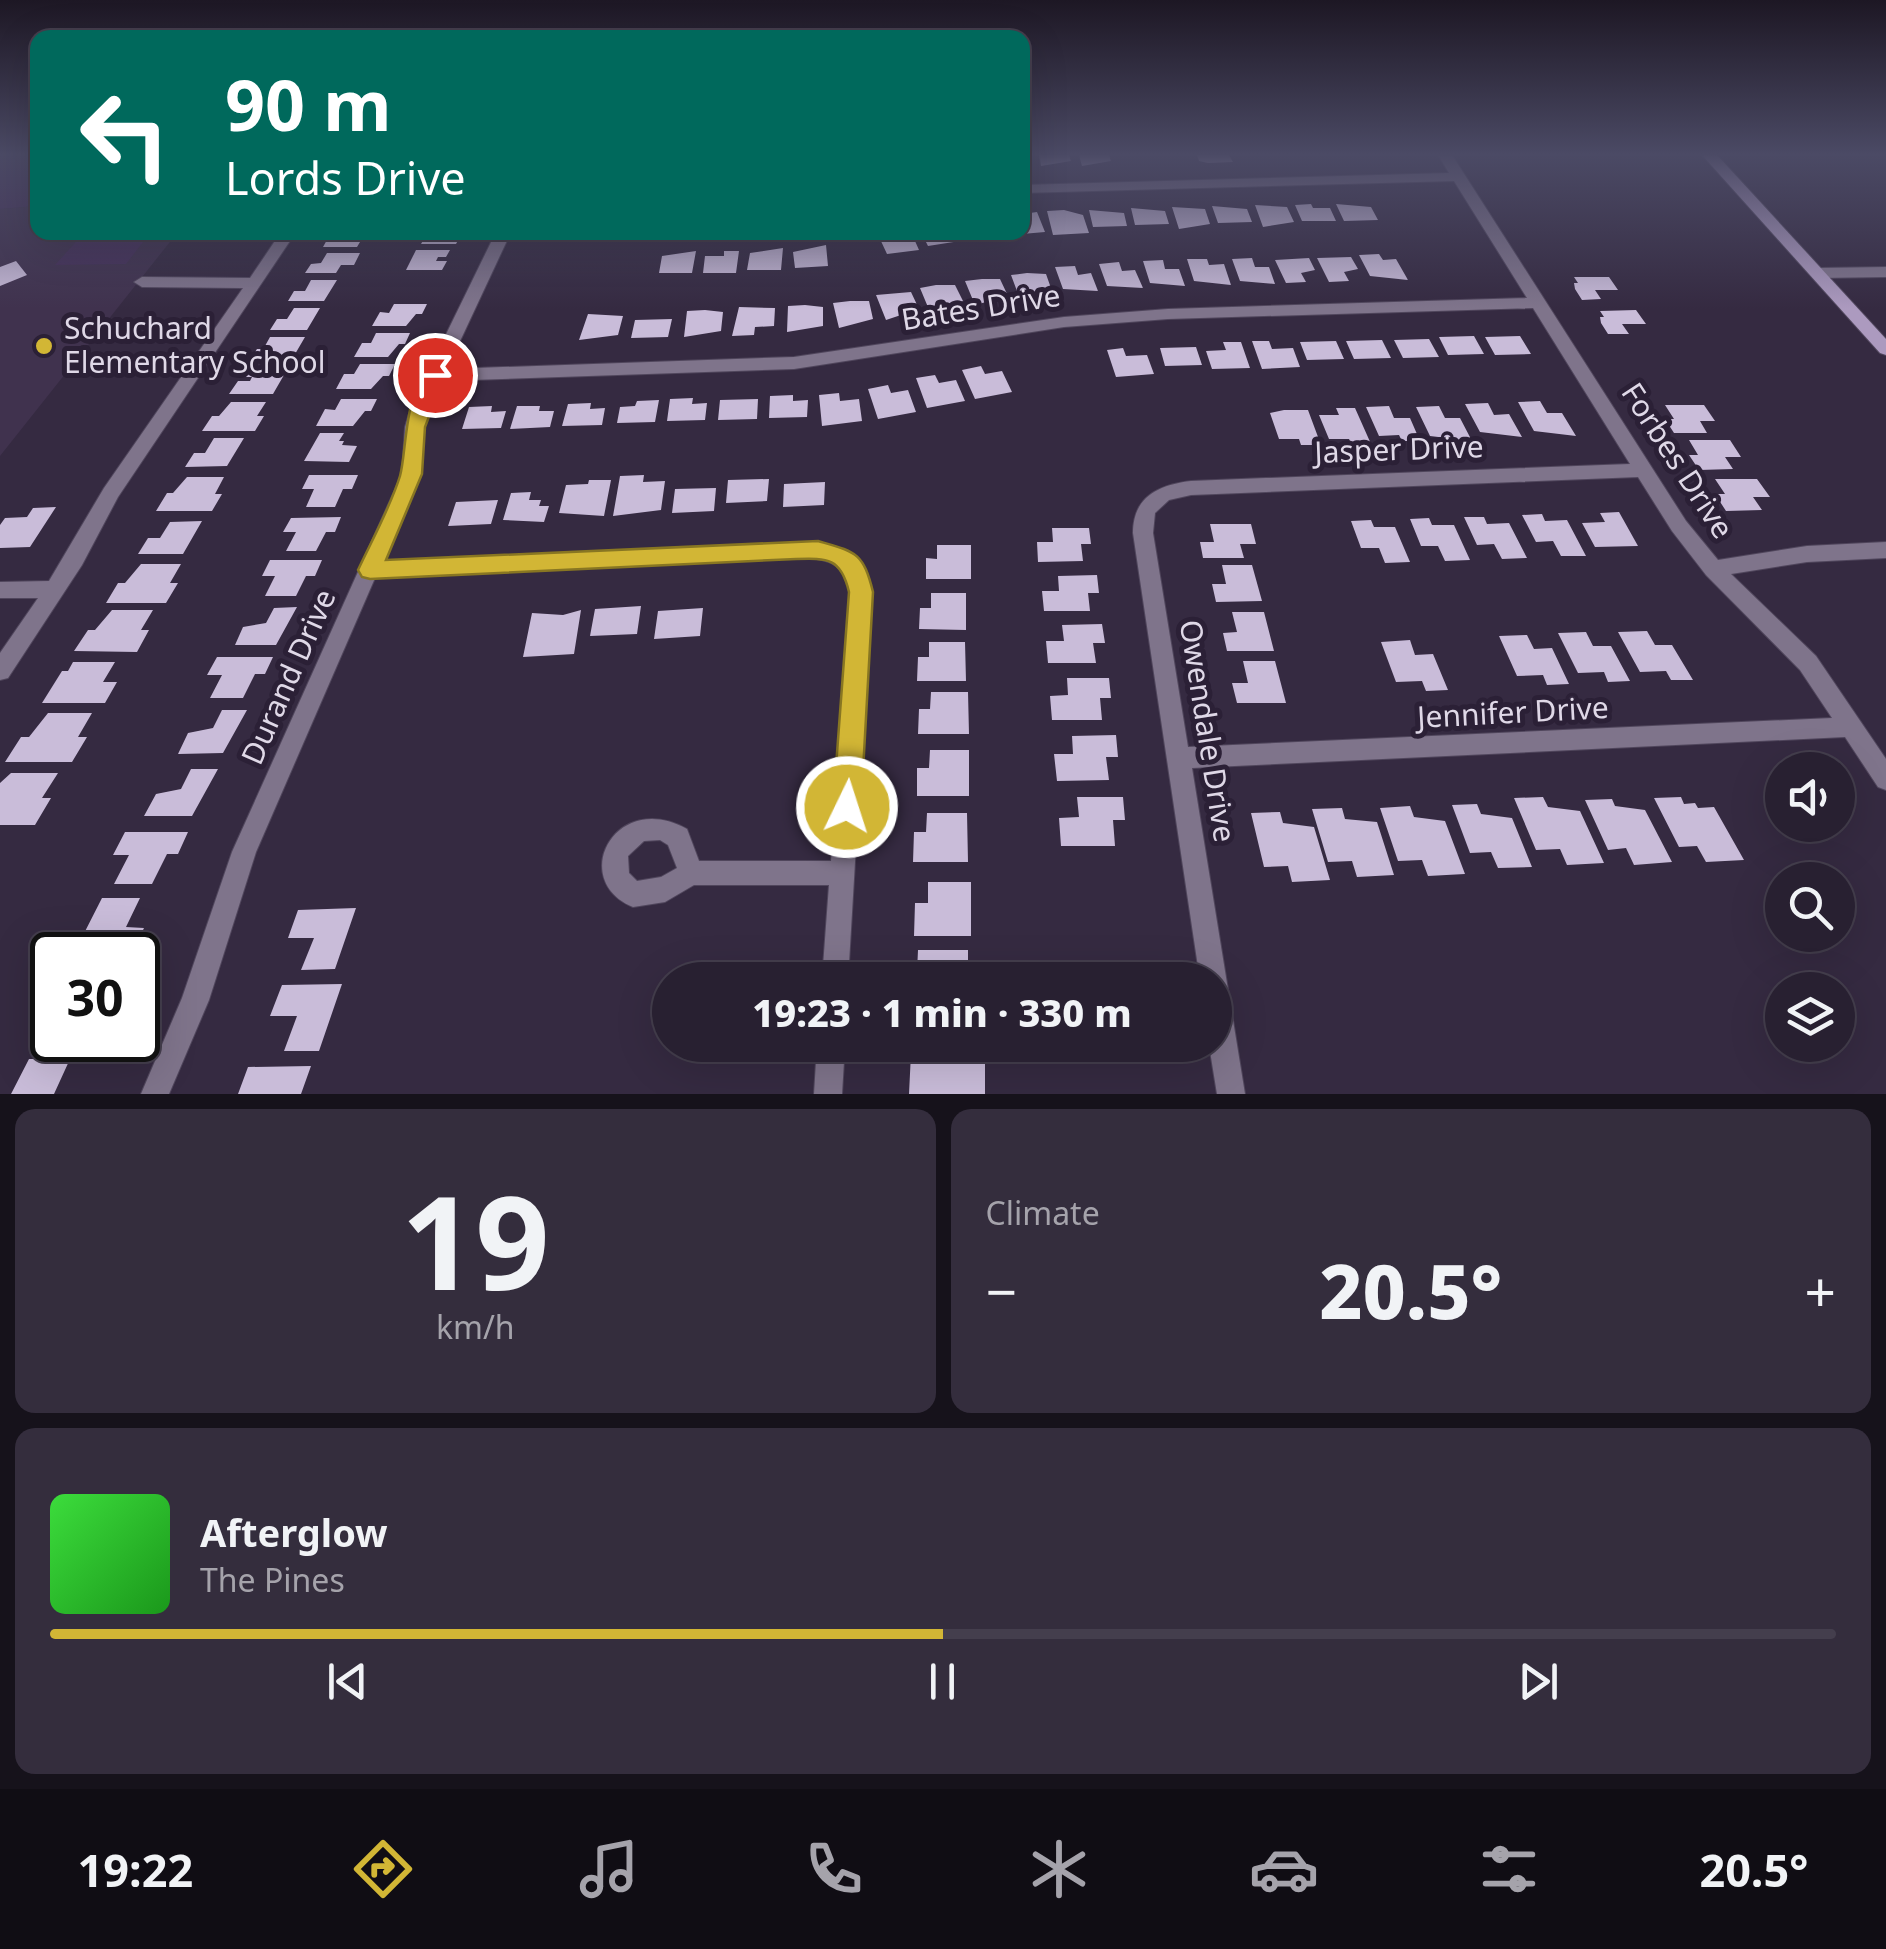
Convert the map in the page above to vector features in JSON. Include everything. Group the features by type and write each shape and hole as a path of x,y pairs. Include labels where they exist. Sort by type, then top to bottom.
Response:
{"main road":[{"path":"1756,206 1886,348"}],"street":[{"name":"Forbes Drive","path":"1476,206 1679,526 1713,569 1808,664 1886,778"},
{"path":"0,671 56,588 111,493 284,240"},
{"name":"Durand Drive","path":"155,1094 195,1000 244,852 411,474 414,427 435,375 500,240"},
{"path":"1818,274 1886,272"},
{"path":"142,282 255,283"},
{"name":"Bates Drive","path":"435,375 794,363 1064,322 1168,314 1537,303"},
{"name":"Jasper Drive","path":"1157,497 1191,488 1645,470"},
{"name":"Owendale Drive","path":"1157,497 1145,510 1142,522 1210,962"},
{"path":"370,570 796,550 818,550 846,558 855,568 861,592 837,962"},
{"path":"1713,569 1807,554 1886,550"},
{"path":"0,590 56,588"},
{"name":"Jennifer Drive","path":"1178,758 1852,727"},
{"path":"691,873 842,873"},
{"path":"828,1094 830,1062"},
{"path":"1226,1062 1231,1094"}],"shaded area":[{"name":"Schuchard Elementary School","path":"30,207 30,240 171,240 0,456 0,209"},
{"path":"77,240 145,240 126,264 55,265"}],"building":[{"path":"1212,206 1247,209 1252,222 1218,223"},
{"path":"1255,206 1287,207 1294,222 1263,227"},
{"path":"1295,206 1330,208 1336,221 1302,221"},
{"path":"1337,206 1371,207 1378,220 1344,221"},
{"path":"1172,207 1205,209 1210,224 1179,229"},
{"path":"1131,208 1165,211 1169,224 1135,225"},
{"path":"1089,210 1124,213 1127,226 1093,227"},
{"path":"1047,211 1083,215 1089,233 1053,235"},
{"path":"1037,212 1045,232 1030,233 1030,213"},
{"path":"327,240 361,240 357,247 323,247"},
{"path":"423,240 458,240 456,244 421,244"},
{"path":"880,240 915,240 919,250 887,254"},
{"path":"925,240 960,241 928,246"},
{"path":"826,245 828,266 795,268 793,252"},
{"path":"783,248 781,270 747,270 750,253"},
{"path":"416,250 450,250 446,257 436,261 447,261 442,270 406,270"},
{"path":"696,251 692,273 659,273 662,256"},
{"path":"724,251 739,251 736,273 703,273 705,256 724,256"},
{"path":"327,253 360,253 354,265 341,265 336,273 305,273 311,264 321,263"},
{"path":"1379,254 1383,260 1396,259 1408,280 1370,276 1359,255"},
{"path":"1351,257 1358,269 1344,272 1349,281 1329,282 1317,258"},
{"path":"1252,258 1255,267 1269,267 1275,284 1240,281 1232,259"},
{"path":"1309,258 1315,270 1301,273 1306,282 1286,283 1275,260"},
{"path":"1187,259 1224,264 1231,285 1194,281"},
{"path":"1163,260 1165,269 1179,269 1185,286 1150,283 1143,261"},
{"name":"Schuchard Elementary School","path":"16,261 27,275 0,286 0,267"},
{"path":"1119,262 1122,271 1135,270 1143,288 1107,286 1099,264"},
{"path":"1075,266 1078,275 1091,273 1098,291 1063,289 1055,267"},
{"path":"1046,274 1052,291 1020,299 1011,275"},
{"path":"1574,277 1609,277 1618,290 1595,290 1601,299 1582,300"},
{"path":"1000,279 1008,296 975,305 965,281"},
{"path":"311,280 337,280 324,301 288,301 294,291 305,291"},
{"path":"955,285 963,301 930,312 920,288"},
{"path":"911,292 919,309 886,320 876,295"},
{"path":"869,301 873,319 839,328 833,303"},
{"path":"394,304 427,304 422,314 416,314 406,326 372,326 380,312 389,313"},
{"path":"788,306 823,307 823,326 787,332"},
{"path":"739,307 775,308 774,326 755,327 754,335 732,336"},
{"path":"294,308 320,308 307,330 270,330 277,319 287,319"},
{"path":"1636,310 1646,324 1622,324 1629,334 1608,334 1601,323 1600,317 1604,317 1600,311"},
{"path":"687,311 723,312 721,331 684,337"},
{"path":"588,314 623,316 618,335 579,340"},
{"path":"672,319 668,337 631,338 635,320"},
{"path":"376,333 410,333 405,344 399,344 388,357 354,357 362,343 371,343"},
{"path":"1474,336 1484,354 1448,355 1439,337"},
{"path":"1520,336 1531,354 1495,355 1485,337"},
{"path":"270,337 305,337 291,361 249,361 257,349 268,349 270,346 265,346"},
{"path":"1429,339 1439,357 1403,358 1394,340"},
{"path":"1382,340 1391,358 1354,359 1346,341"},
{"path":"1252,341 1269,341 1272,349 1293,348 1300,367 1262,369"},
{"path":"1336,341 1344,359 1307,360 1300,342"},
{"path":"1223,342 1241,342 1250,368 1212,369 1206,351 1226,350"},
{"path":"1196,347 1202,365 1165,366 1160,348"},
{"path":"1123,348 1126,356 1147,355 1154,374 1116,377 1107,350"},
{"path":"360,364 395,364 389,376 383,376 371,389 336,389 344,374 354,374"},
{"path":"981,366 985,374 1002,371 1012,392 975,399 962,370"},
{"path":"252,368 288,368 273,394 229,394 238,381 250,381 252,377 246,377"},
{"path":"935,375 939,383 956,380 965,401 927,408 916,378"},
{"path":"888,385 891,393 908,390 916,412 878,419 868,389"},
{"path":"839,393 840,401 859,399 862,421 822,426 819,395"},
{"path":"793,395 793,401 808,400 807,417 769,418 770,396"},
{"path":"693,398 692,404 707,403 705,420 667,421 670,399"},
{"path":"341,399 377,399 371,411 365,411 353,426 316,426 325,409 335,410"},
{"path":"758,399 757,419 718,420 720,400"},
{"path":"659,400 655,422 617,423 620,407"},
{"path":"1540,401 1547,413 1562,413 1576,436 1534,431 1518,402"},
{"path":"231,402 266,402 257,416 264,416 255,431 202,431 212,416 219,416"},
{"path":"591,403 590,409 605,408 602,425 562,426 568,404"},
{"path":"1488,403 1494,415 1509,414 1522,437 1480,432 1465,404"},
{"path":"1665,405 1704,405 1715,421 1700,421 1707,433 1674,433 1665,419 1674,419"},
{"path":"492,406 491,412 506,411 501,428 462,429 469,407"},
{"path":"517,406 540,406 539,411 554,411 550,427 510,429"},
{"path":"1389,406 1394,418 1410,418 1420,441 1402,441 1399,435 1379,436 1366,407"},
{"path":"1439,406 1445,418 1460,418 1472,441 1430,436 1416,407"},
{"path":"1336,408 1355,408 1371,444 1352,445 1349,439 1329,439 1319,415 1339,415"},
{"path":"1308,410 1321,445 1279,439 1270,413"},
{"path":"320,433 344,433 339,441 344,441 342,445 357,446 349,462 304,461"},
{"path":"214,438 244,438 227,466 185,467 194,453 205,453"},
{"path":"1689,440 1730,440 1741,457 1725,457 1733,469 1699,470 1689,455 1698,455"},
{"path":"309,475 358,475 352,489 343,489 335,507 306,507 314,489 302,489"},
{"path":"644,475 643,482 665,481 661,510 613,516 620,476"},
{"path":"187,477 224,477 215,494 222,494 212,511 156,511 167,493 173,493"},
{"path":"769,479 767,501 726,503 728,480"},
{"path":"1715,479 1757,479 1770,497 1753,497 1762,510 1726,511 1715,494 1725,494"},
{"path":"589,480 611,480 604,516 559,513 566,485 588,484"},
{"path":"825,482 824,505 783,507 784,484"},
{"path":"716,488 714,511 672,513 675,489"},
{"path":"531,492 529,500 541,500 539,506 549,506 544,522 503,520 511,493"},
{"path":"498,500 491,524 448,526 456,502"},
{"path":"56,507 30,547 0,548 0,525 5,518 27,517 33,508"},
{"path":"1619,512 1638,546 1595,547 1582,523 1605,522 1600,513"},
{"path":"1542,514 1545,521 1567,520 1586,556 1561,556 1553,541 1536,542 1522,515"},
{"path":"341,517 335,532 326,532 316,551 286,551 296,532 283,532 291,518"},
{"path":"1464,517 1484,517 1487,524 1509,523 1527,558 1502,559 1494,544 1477,545"},
{"path":"1429,518 1432,525 1454,525 1470,560 1445,561 1438,546 1421,546 1410,519"},
{"path":"1371,520 1374,527 1395,527 1410,562 1385,563 1379,548 1361,548 1351,521"},
{"path":"202,521 183,554 138,554 148,538 160,538 170,522"},
{"path":"1210,524 1251,524 1256,544 1240,544 1244,558 1203,558 1200,542 1214,542"},
{"path":"1052,528 1089,528 1091,544 1081,544 1083,561 1038,562 1037,542 1053,542"},
{"path":"937,545 971,545 971,579 926,579 926,558 937,559"},
{"path":"270,560 322,560 315,576 306,576 296,596 265,596 275,576 262,576"},
{"path":"141,564 181,564 170,583 178,583 166,603 106,603 118,583 125,583"},
{"path":"1222,565 1252,565 1262,601 1216,602 1212,584 1226,584"},
{"path":"1097,575 1099,593 1088,593 1090,611 1044,611 1042,591 1059,591 1058,576"},
{"path":"931,593 966,593 966,630 919,629 920,608 931,608"},
{"path":"641,606 637,634 590,636 595,609"},
{"path":"297,607 276,645 235,645 243,627 266,623 274,608"},
{"path":"703,608 700,636 654,639 658,611"},
{"path":"112,610 153,610 141,630 149,630 137,652 74,651 88,630 95,630"},
{"path":"581,610 574,654 523,657 532,613 563,615"},
{"path":"1232,612 1264,612 1274,651 1227,651 1223,633 1237,632"},
{"path":"1102,624 1105,643 1093,643 1096,663 1048,663 1046,641 1064,641 1062,625"},
{"path":"1647,631 1655,645 1672,645 1693,680 1671,680 1666,671 1640,672 1618,632"},
{"path":"1586,632 1593,646 1611,646 1630,681 1608,682 1604,672 1578,673 1558,633"},
{"path":"1527,635 1534,649 1552,648 1569,684 1547,685 1543,675 1517,676 1499,636"},
{"path":"1410,640 1415,655 1433,654 1448,690 1426,691 1422,681 1396,682 1381,642"},
{"path":"929,642 965,642 966,681 917,681 918,657 929,657"},
{"path":"217,657 273,657 265,674 255,674 243,698 210,698 222,675 207,675"},
{"path":"1243,661 1275,661 1286,703 1237,703 1232,683 1248,683"},
{"path":"73,662 115,662 103,682 117,682 105,703 42,703 62,671 68,671"},
{"path":"1067,678 1109,678 1111,698 1100,698 1102,720 1052,720 1050,696 1068,695"},
{"path":"931,692 968,692 969,734 918,734 919,709 930,709"},
{"path":"222,710 247,710 223,753 178,754 188,733 213,728"},
{"path":"48,713 92,713 78,737 87,737 72,762 5,762 21,737 29,737"},
{"path":"1116,735 1118,757 1106,757 1109,780 1057,781 1054,754 1073,754 1072,736"},
{"path":"930,750 969,750 969,796 917,796 917,768 929,768"},
{"path":"191,769 218,769 192,816 144,816 156,794 181,789"},
{"path":"11,773 58,773 42,798 51,798 35,825 0,825 0,783"},
{"path":"1077,797 1123,797 1125,820 1113,820 1115,846 1061,846 1059,818 1079,817"},
{"path":"1543,797 1548,807 1580,811 1604,863 1567,865 1560,849 1536,850 1514,798"},
{"path":"1681,797 1684,804 1714,807 1744,860 1706,862 1697,846 1679,847 1654,798"},
{"path":"1612,799 1615,806 1645,810 1672,862 1634,865 1626,848 1608,850 1585,800"},
{"path":"1477,804 1481,814 1512,818 1532,867 1498,868 1491,852 1470,853 1452,805"},
{"path":"1410,806 1414,817 1445,821 1465,874 1428,876 1422,860 1398,861 1380,808"},
{"path":"1342,808 1345,819 1377,822 1394,875 1357,877 1352,861 1328,862 1312,809"},
{"path":"1280,812 1283,823 1314,827 1330,880 1292,882 1288,866 1264,867 1251,813"},
{"path":"927,813 967,813 968,862 913,862 914,832 926,832"},
{"path":"125,832 188,832 178,854 167,854 152,884 114,884 129,855 113,855"},
{"path":"928,882 971,882 971,936 914,936 915,903 928,903"},
{"path":"102,898 140,898 126,927 144,928 142,932 85,932"},
{"path":"356,908 335,969 301,970 314,938 288,938 298,910"},
{"path":"918,950 968,950 968,962 917,962"},
{"path":"342,984 319,1051 284,1051 297,1016 270,1016 282,985"},
{"path":"29,1059 69,1062 54,1094 11,1094"},
{"path":"911,1062 985,1062 985,1094 909,1094"},
{"path":"311,1066 301,1094 238,1094 248,1067"}],"place":[{"name":"Schuchard Elementary School","path":"44,346"}],"route":[{"path":"435,375 414,427 411,474 370,570 530,566 638,556 796,550 836,553 855,568 861,592 847,807"}]}
